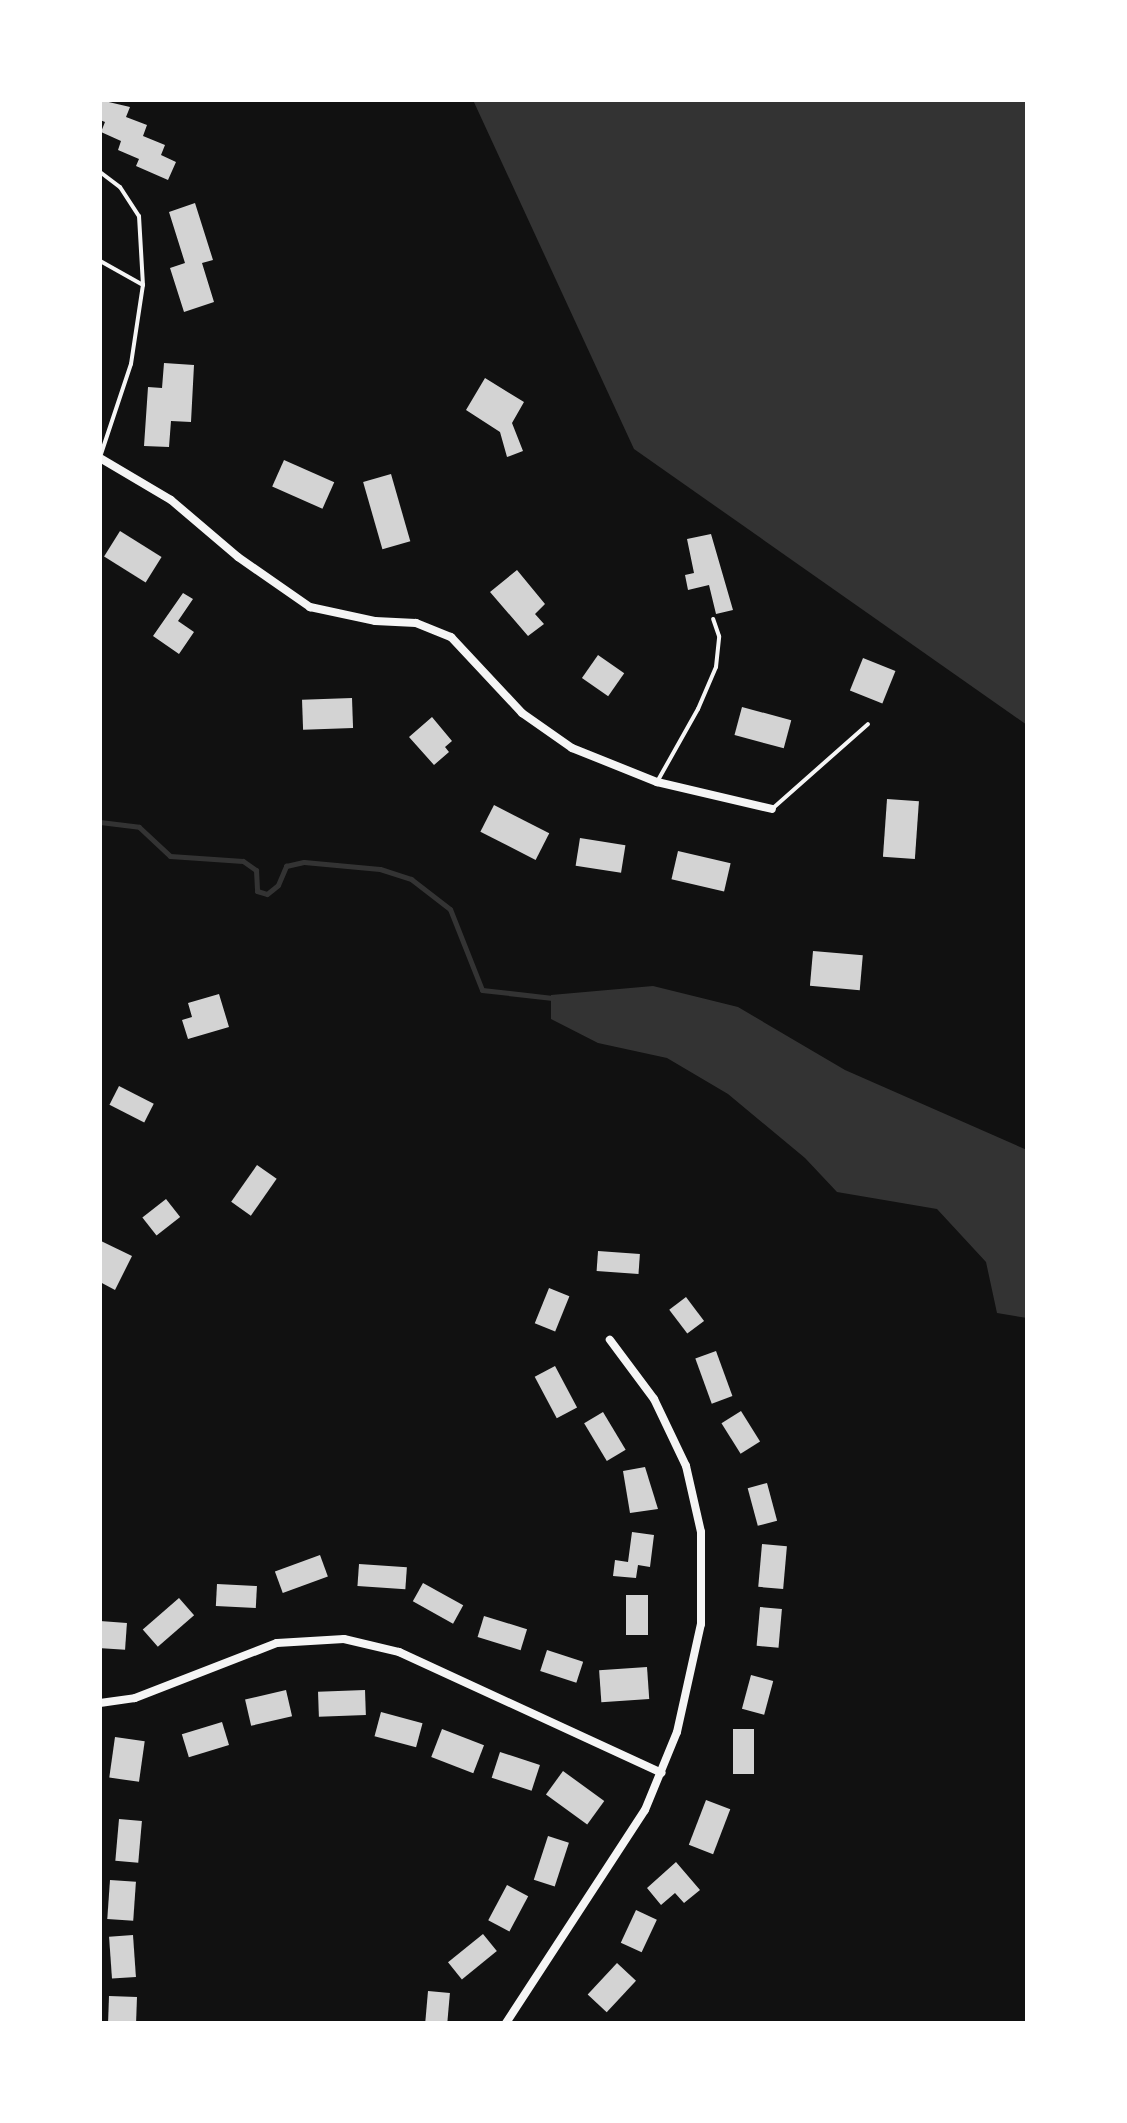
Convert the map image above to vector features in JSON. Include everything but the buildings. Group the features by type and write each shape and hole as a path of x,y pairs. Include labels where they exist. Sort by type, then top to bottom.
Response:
{"street":[{"path":"100,457 171,500 238,557 310,607 434,628 466,649 498,690 549,734 602,763 657,782 772,810"},
{"path":"506,2023 624,1846 662,1773 699,1639 704,1578 694,1494 672,1431 644,1384 610,1340"},
{"path":"100,1703 135,1698 277,1643 344,1639 399,1652 662,1773"}],"lane":[{"path":"100,172 120,188 139,216 144,285 131,364 100,457"},
{"path":"100,261 144,285"},
{"path":"657,782 698,709 716,666 719,636 713,619"},
{"path":"772,810 868,724"}],"shaded area":[{"path":"473,100 1027,100 1027,725 634,449"},
{"path":"653,986 738,1007 845,1070 1027,1150 1027,1318 997,1313 986,1262 937,1209 837,1192 805,1158 728,1094 667,1058 598,1043 551,1019 551,995"}],"waterway":[{"path":"100,822 139,827 170,856 243,861 256,870 257,891 267,894 278,885 286,866 304,862 380,869 411,879 450,909 482,990 553,998"}]}
